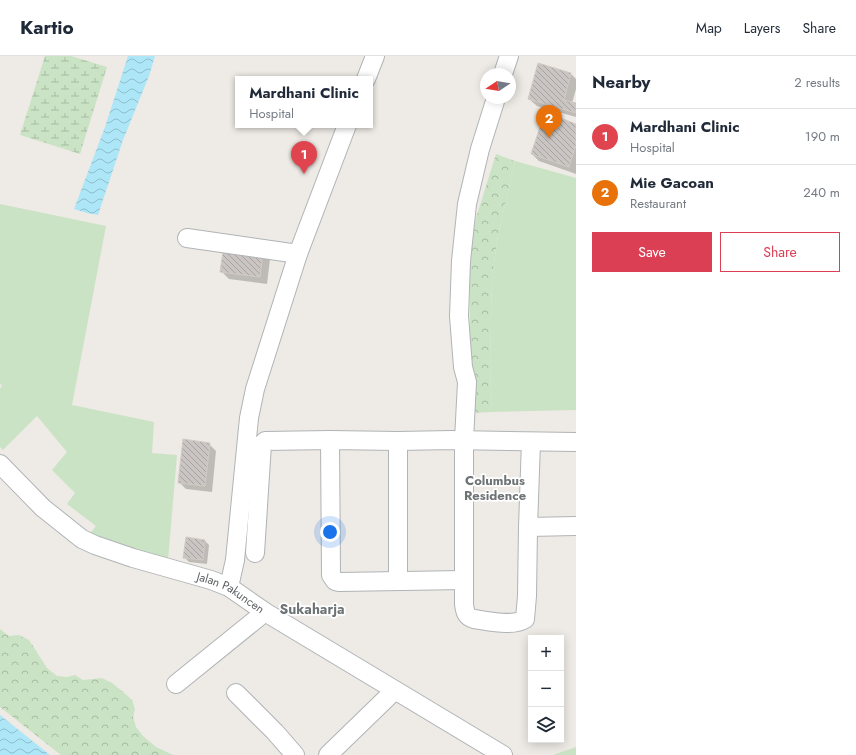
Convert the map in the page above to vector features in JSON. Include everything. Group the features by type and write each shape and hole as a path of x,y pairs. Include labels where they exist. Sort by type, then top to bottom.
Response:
{"street":[{"path":"367,76 375,56"},
{"path":"494,104 480,149 467,204 461,261 460,316 463,367 467,382 458,440 464,604 465,612 469,618 513,623 520,622 525,619 527,596 531,442"},
{"path":"229,588 235,560 249,418 255,389 298,254 346,128"},
{"path":"187,238 298,254"},
{"path":"330,440 331,575 335,581 464,580"},
{"path":"255,553 262,444 265,441 330,440 398,442 458,440 576,442"},
{"path":"398,442 398,581"},
{"name":"Jalan Pakuncen","path":"0,464 43,508 82,539 133,558 211,580 229,588 265,612 492,752"},
{"path":"528,526 576,526"},
{"path":"176,684 265,612"},
{"path":"328,755 394,691"},
{"path":"236,693 275,732 295,755"}],"green space":[{"path":"45,56 71,56 107,67 80,154 20,135"},
{"path":"496,154 515,161 498,236 492,275 490,365 492,412 472,413 470,364 470,253 476,218"},
{"path":"515,161 576,178 576,410 492,412 490,365 492,275 498,236"},
{"path":"0,204 106,226 72,405 154,422 152,453 177,455 168,560 89,535 96,526 67,504 75,493 52,470 67,452 37,416 3,450 0,447 0,389 2,385 0,384"},
{"path":"0,629 9,636 19,635 29,640 47,668 57,676 67,677 75,675 83,680 102,678 112,683 132,700 135,709 133,717 136,727 143,736 156,747 173,755 61,755 0,707"},
{"path":"576,747 576,755 553,755"}],"water":[{"path":"128,56 155,56 149,76 123,140 98,215 87,213 74,209 105,127"},
{"path":"0,715 50,755 0,755"}],"building":[{"path":"538,63 571,73 564,100 576,103 576,113 528,99"},
{"path":"545,112 576,124 576,148 575,147 569,167 531,154"},
{"path":"224,245 263,251 260,277 220,272"},
{"path":"183,439 210,443 205,486 178,483"},
{"path":"186,537 205,540 203,560 183,558"}],"place":[{"name":"Mie Gacoan","path":"549,138"},
{"name":"Mardhani Clinic","path":"304,174"}],"district":[{"name":"Columbus Residence","path":"495,488"},
{"name":"Sukaharja","path":"312,609"}]}
